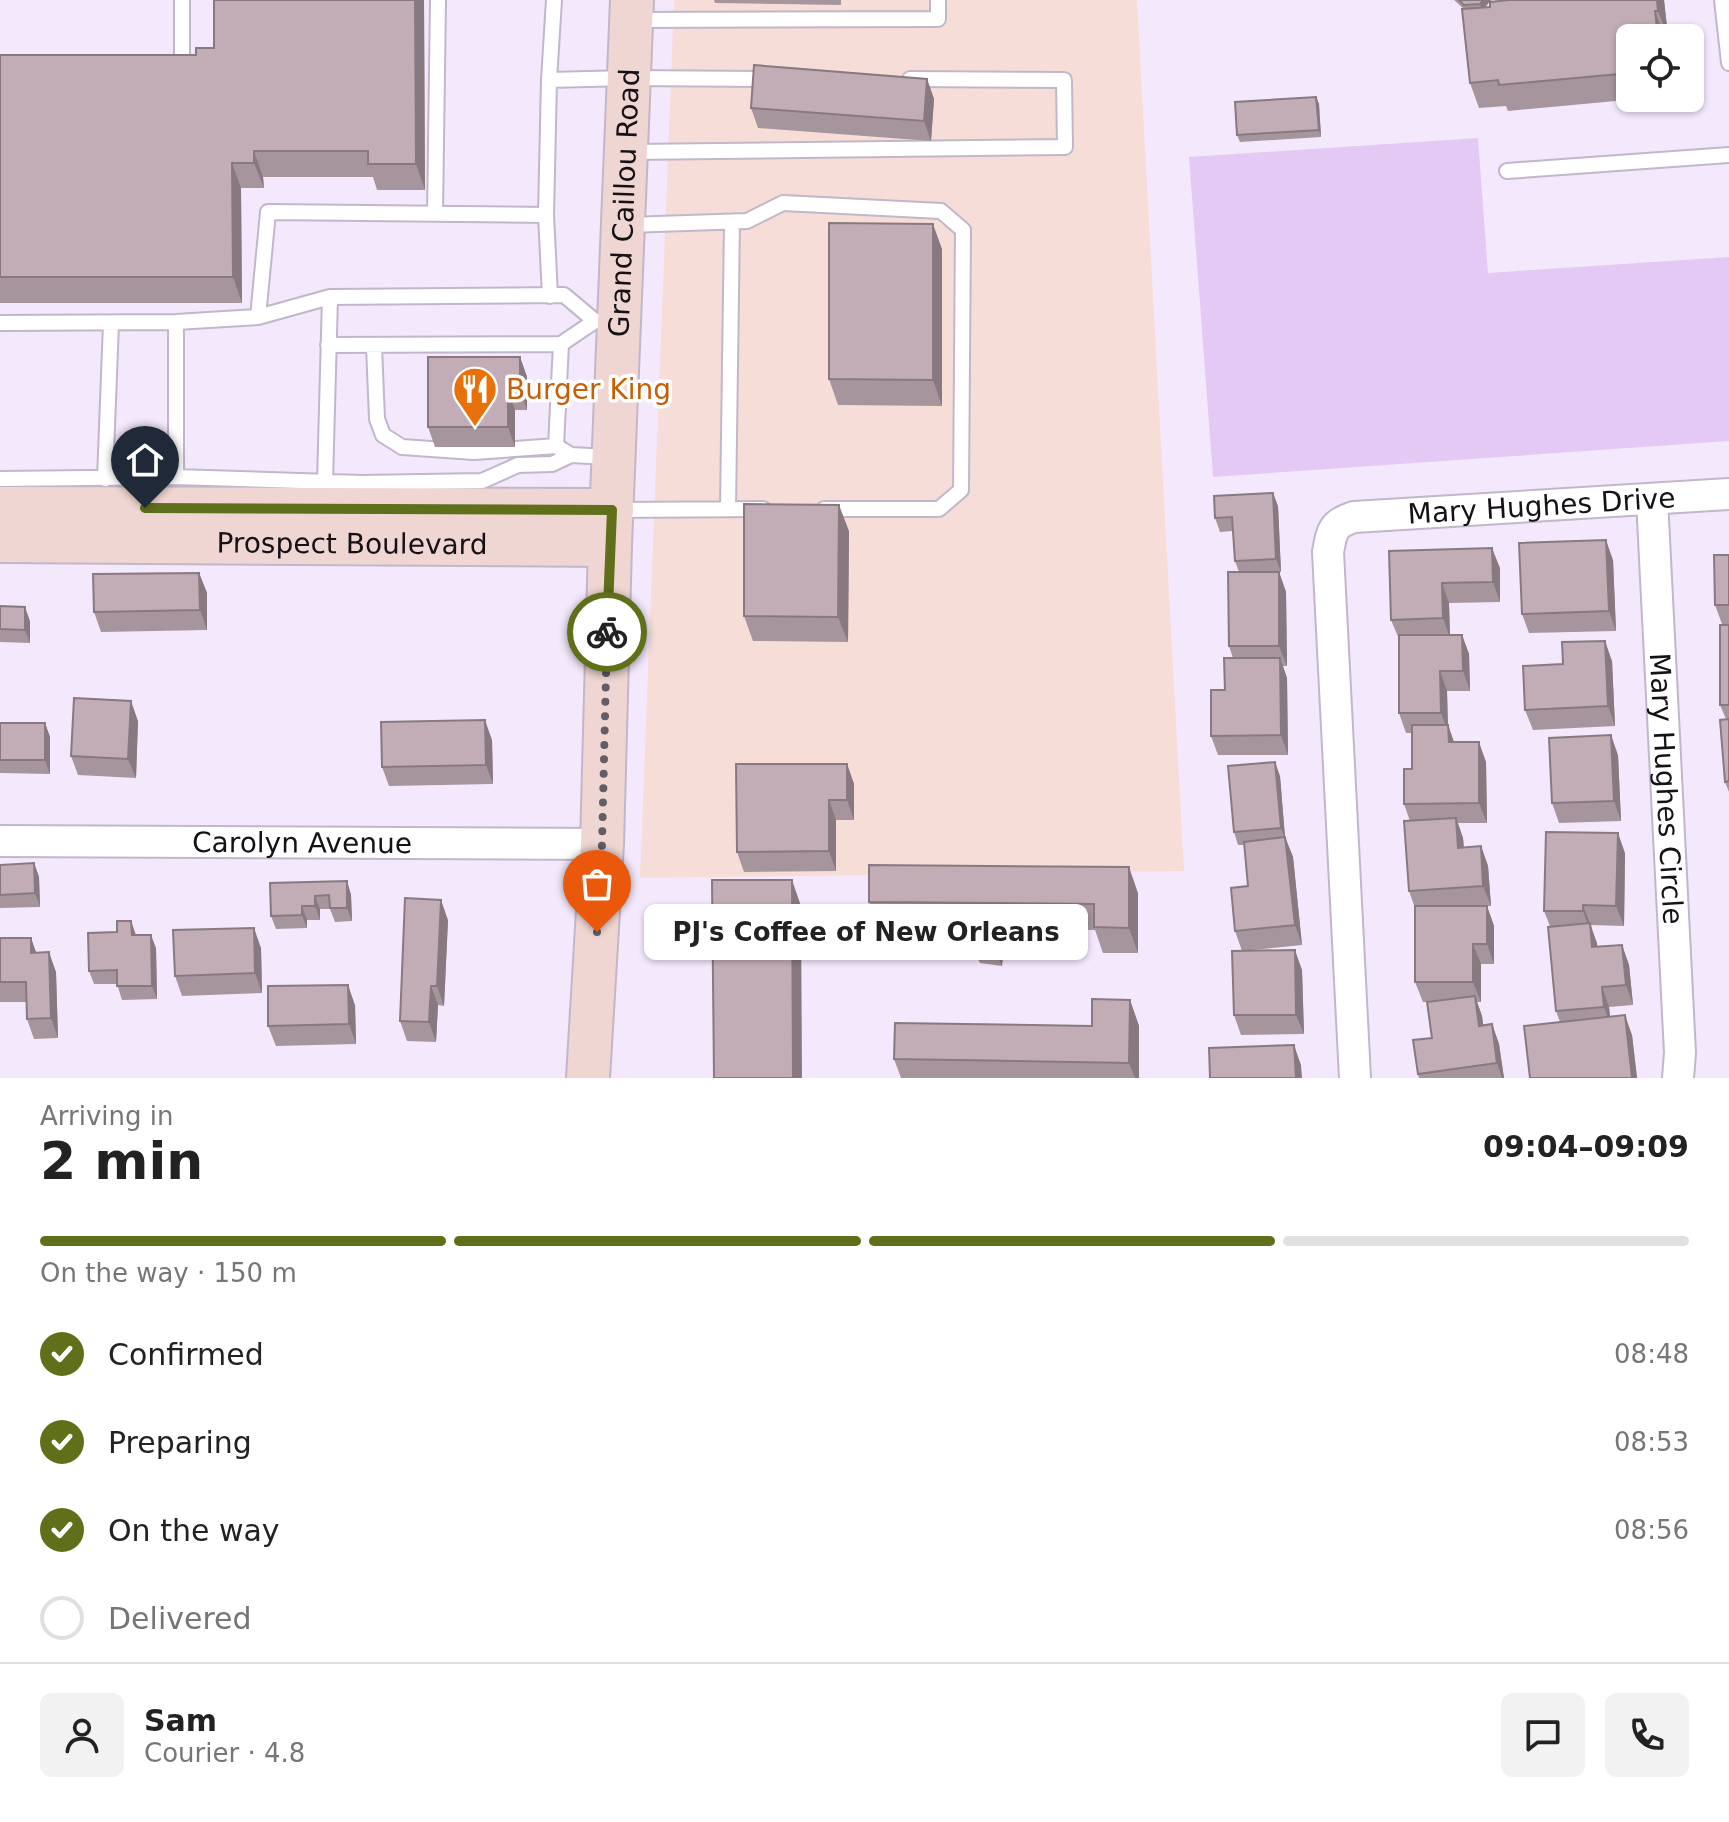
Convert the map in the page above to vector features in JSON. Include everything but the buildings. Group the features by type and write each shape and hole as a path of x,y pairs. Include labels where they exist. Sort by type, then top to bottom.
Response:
{"main road":[{"name":"Grand Caillou Road","path":"588,1078 602,844 613,457 606,321 623,225 632,10"},
{"name":"Prospect Boulevard","path":"0,508 261,494 483,495 611,527"},
{"name":"Prospect Boulevard","path":"0,541 611,527"}],"street":[{"name":"Mary Hughes Drive","path":"1355,1078 1328,552 1332,532 1341,522 1354,517 1729,494"},
{"name":"Mary Hughes Circle","path":"1652,499 1680,1053 1678,1078"},
{"name":"Carolyn Avenue","path":"0,841 602,844"}],"lane":[{"path":"167,67 182,67 182,0"},
{"path":"435,214 438,0"},
{"path":"550,296 546,215 554,0"},
{"path":"632,10 938,19 938,0"},
{"path":"1722,0 1729,63"},
{"path":"549,80 784,79"},
{"path":"626,152 1065,147 1064,80 892,79"},
{"path":"1507,171 1729,155"},
{"path":"623,225 747,221 783,203 941,211 963,230 961,490 939,509 803,509"},
{"path":"258,317 268,212 546,215"},
{"path":"728,509 732,222"},
{"path":"0,323 176,322 258,317 330,297 564,295 606,321"},
{"path":"325,482 330,297"},
{"path":"328,345 561,344 606,321"},
{"path":"176,322 176,477"},
{"path":"105,479 111,323"},
{"path":"556,446 561,344"},
{"path":"374,346 377,419 383,435 402,447 474,452 556,446 571,455"},
{"path":"0,479 176,477 261,494 325,482 362,483 483,495 518,465 552,464 571,455 613,457"},
{"path":"611,527 728,509 773,509"}],"shaded area":[{"path":"674,0 1137,0 1184,871 640,878"},
{"path":"1478,138 1488,273 1729,257 1729,441 1213,477 1189,157"}],"way so far":[{"path":"597,932 607,632"}],"place":[{"name":"Burger King","path":"475,428"},
{"name":"PJ's Coffee of New Orleans","path":"597,932"}],"route":[{"path":"145,508 612,510 607,632"}]}
